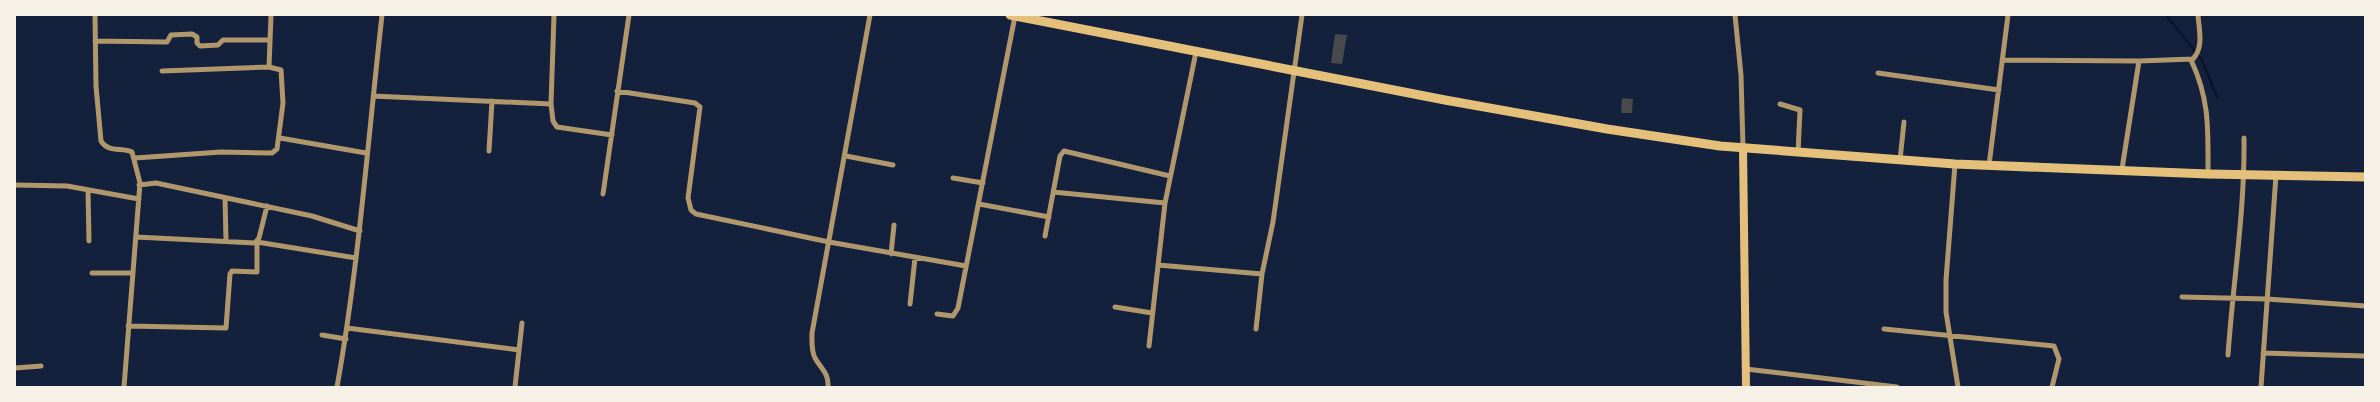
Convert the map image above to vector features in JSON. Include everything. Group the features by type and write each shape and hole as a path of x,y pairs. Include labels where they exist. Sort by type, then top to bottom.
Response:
{"main road":[{"path":"1012,15 1036,17 1196,52 1607,130 1743,148 1955,164 2122,169 2208,174 2365,177"},
{"path":"1743,148 1746,387"}],"street":[{"path":"95,15 96,86 101,141 105,147 110,149 129,150 135,158 140,184 124,387"},
{"path":"269,67 271,15"},
{"path":"337,387 346,339 361,222 366,153 382,15"},
{"path":"554,15 551,104 553,121 557,127 612,135"},
{"path":"603,194 629,15"},
{"path":"828,387 827,374 815,358 812,350 816,308 846,156 870,15"},
{"path":"937,314 953,316 956,314 983,183 1012,15"},
{"path":"1256,329 1262,274 1273,222 1302,15"},
{"path":"1735,15 1743,148"},
{"path":"1989,165 2008,15"},
{"path":"2002,60 2139,62 2192,59 2199,52 2198,15"},
{"path":"95,40 167,42 171,35 192,34 197,37 197,43 200,46 216,46 223,40 270,40"},
{"path":"1149,346 1165,203 1196,52"},
{"path":"2192,59 2204,94 2208,137 2208,174"},
{"path":"2122,169 2139,62"},
{"path":"135,158 221,152 272,153 277,149 280,138 283,75 280,69 269,67 162,71"},
{"path":"1878,72 1999,90"},
{"path":"617,91 698,104 701,110 688,198 691,210 696,214 891,254 966,266"},
{"path":"373,96 551,104"},
{"path":"489,151 492,101"},
{"path":"1780,104 1800,110 1798,153"},
{"path":"1900,160 1904,122"},
{"path":"280,138 366,153"},
{"path":"2228,355 2244,174 2244,138"},
{"path":"1045,236 1060,156 1066,151 1170,176"},
{"path":"846,156 893,165"},
{"path":"1955,164 1946,280 1949,337 1958,387"},
{"path":"2261,387 2276,174"},
{"path":"953,178 983,183"},
{"path":"140,184 156,182 312,216 360,230"},
{"path":"15,185 45,184 139,199"},
{"path":"88,190 89,241"},
{"path":"1053,192 1165,203"},
{"path":"225,198 226,240"},
{"path":"979,204 1049,216"},
{"path":"128,326 226,328 230,274 232,271 257,272 257,242 267,206"},
{"path":"891,254 894,225"},
{"path":"136,237 257,242 356,258"},
{"path":"910,304 915,258"},
{"path":"1158,265 1262,274"},
{"path":"92,273 132,273"},
{"path":"2182,297 2266,299 2365,306"},
{"path":"1115,307 1152,313"},
{"path":"515,387 522,323"},
{"path":"347,328 519,350"},
{"path":"1884,328 1949,337 2054,346 2059,359 2052,387"},
{"path":"322,335 346,339"},
{"path":"2263,353 2365,356"},
{"path":"15,368 40,366"},
{"path":"1746,369 1897,387"}],"building":[{"path":"1335,34 1347,35 1342,64 1331,63"},
{"path":"1622,98 1633,99 1632,113 1621,113"}],"waterway":[{"path":"2166,15 2202,60 2217,97"}]}
